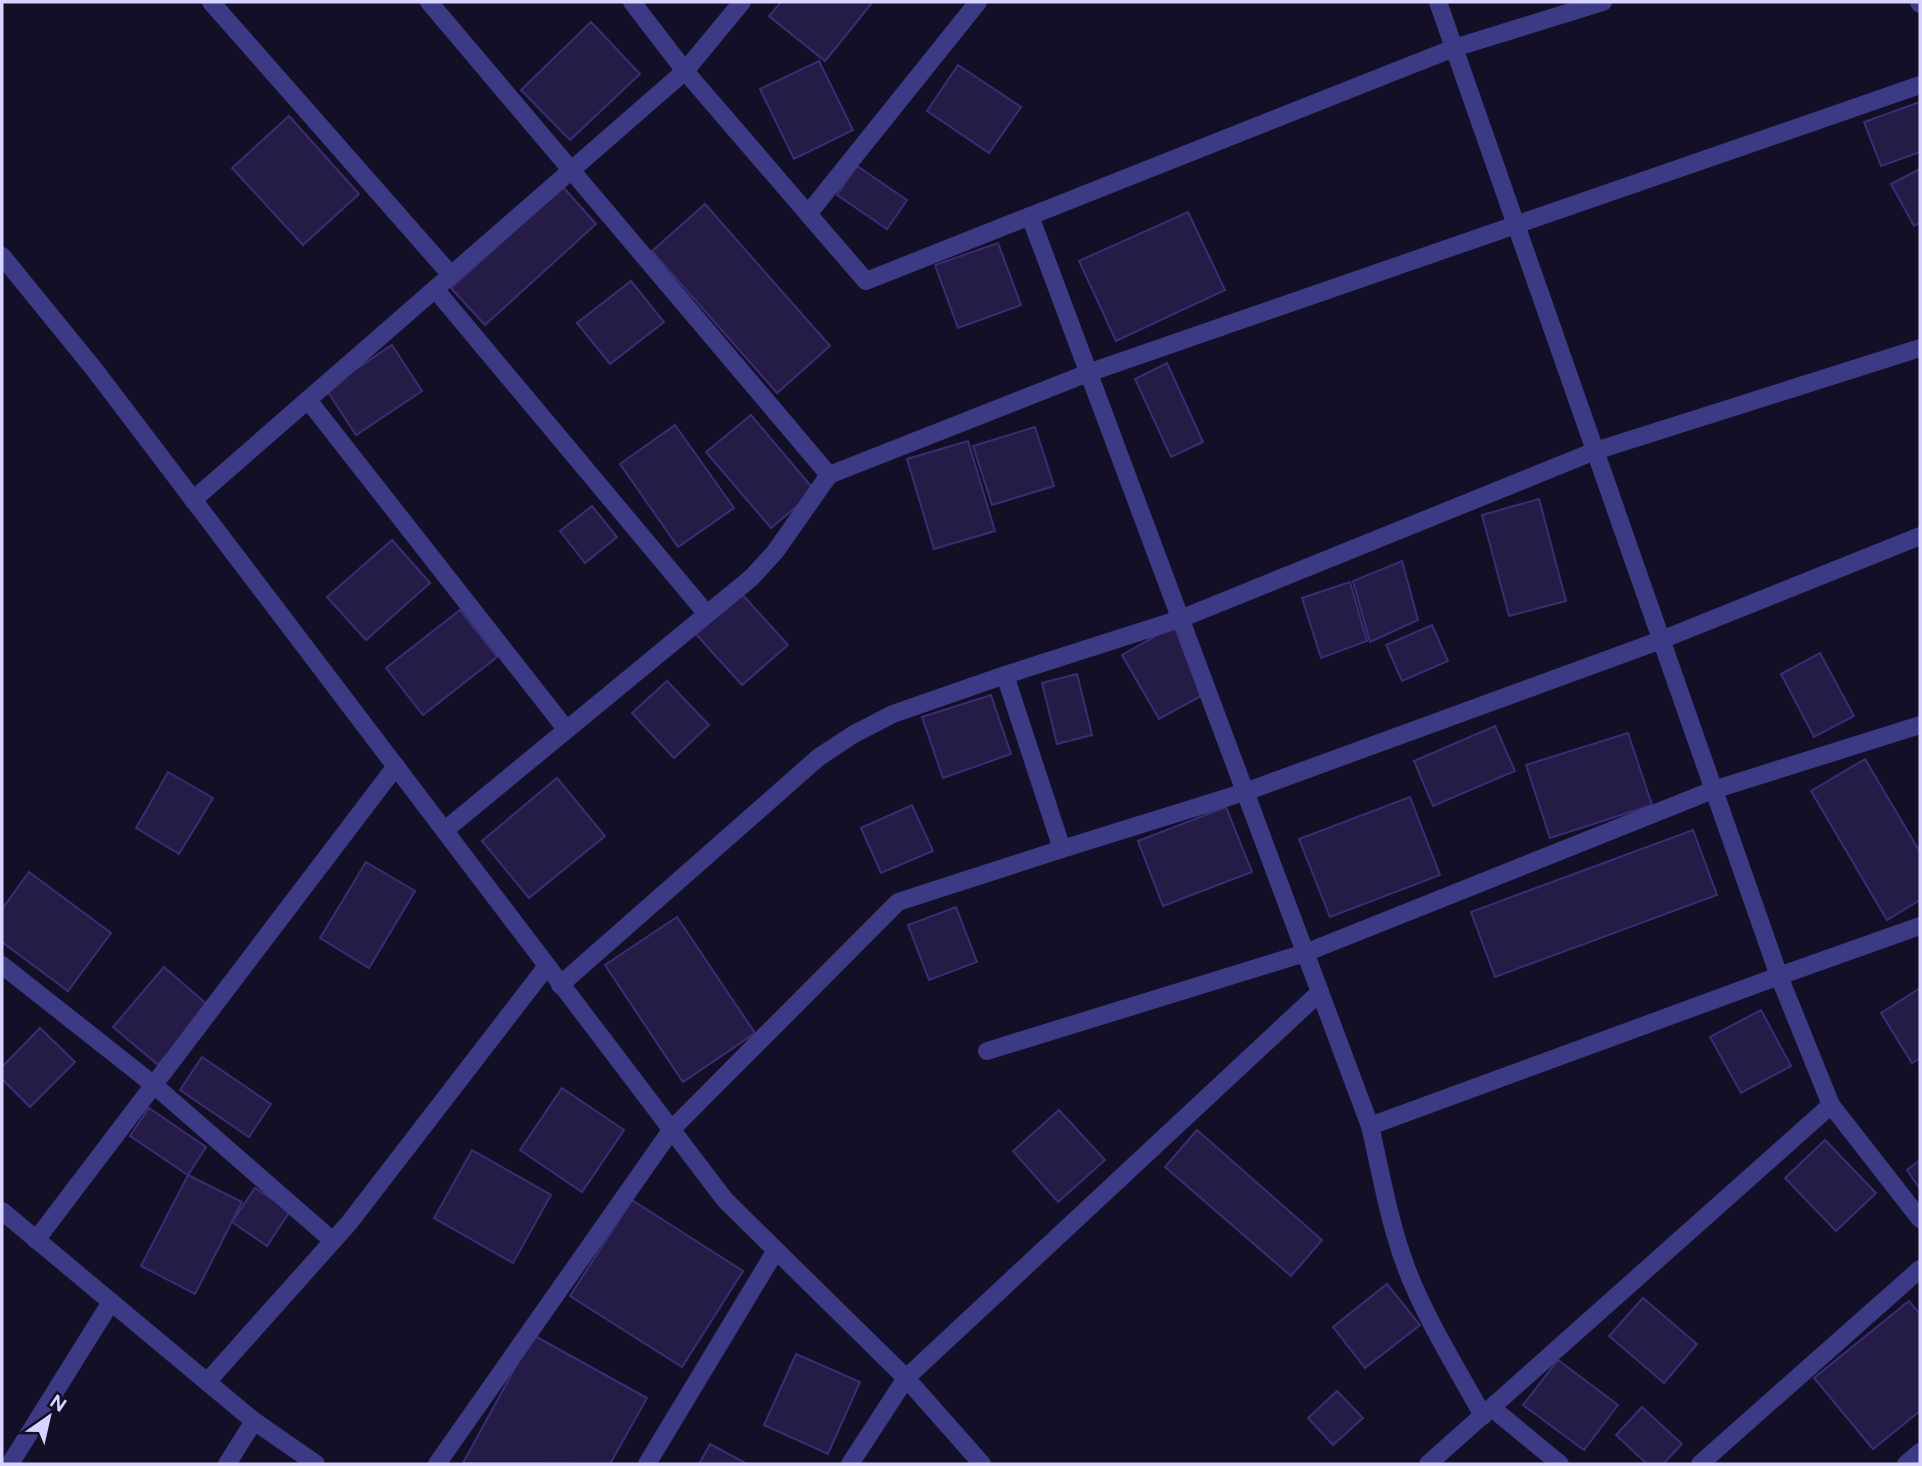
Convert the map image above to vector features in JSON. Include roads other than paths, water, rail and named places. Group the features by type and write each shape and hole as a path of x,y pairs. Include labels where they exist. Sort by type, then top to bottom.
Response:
{"street":[{"path":"211,2 451,275"},
{"path":"429,2 829,475"},
{"path":"632,2 685,71 866,281 1454,48 1603,2"},
{"path":"193,500 685,71 742,2"},
{"path":"808,214 978,2"},
{"path":"1438,2 1779,976 1831,1105 1920,1219"},
{"path":"445,830 751,578 775,552 829,475 1088,373 1920,85"},
{"path":"1030,216 1370,1126 1395,1237 1406,1268 1417,1293 1487,1412 1560,1464"},
{"path":"2,257 94,369 725,1200 906,1378 982,1464"},
{"path":"435,289 706,613"},
{"path":"560,985 819,757 854,734 893,714 1180,619 1595,451 1920,348"},
{"path":"308,400 566,729"},
{"path":"437,1464 672,1129 898,902 1245,792 1661,640 1920,536"},
{"path":"1005,675 1062,849"},
{"path":"987,1051 1305,953 1713,790 1920,725"},
{"path":"36,1240 396,766"},
{"path":"1370,1126 1920,926"},
{"path":"2,965 154,1085 333,1241"},
{"path":"207,1382 333,1241 547,966"},
{"path":"850,1464 906,1378 1320,992"},
{"path":"1428,1464 1831,1105"},
{"path":"2,1211 254,1421 316,1464"},
{"path":"647,1464 776,1250"},
{"path":"1700,1464 1920,1269"},
{"path":"10,1464 111,1302"},
{"path":"227,1464 254,1421"},
{"path":"1906,1464 1920,1452"}]}
